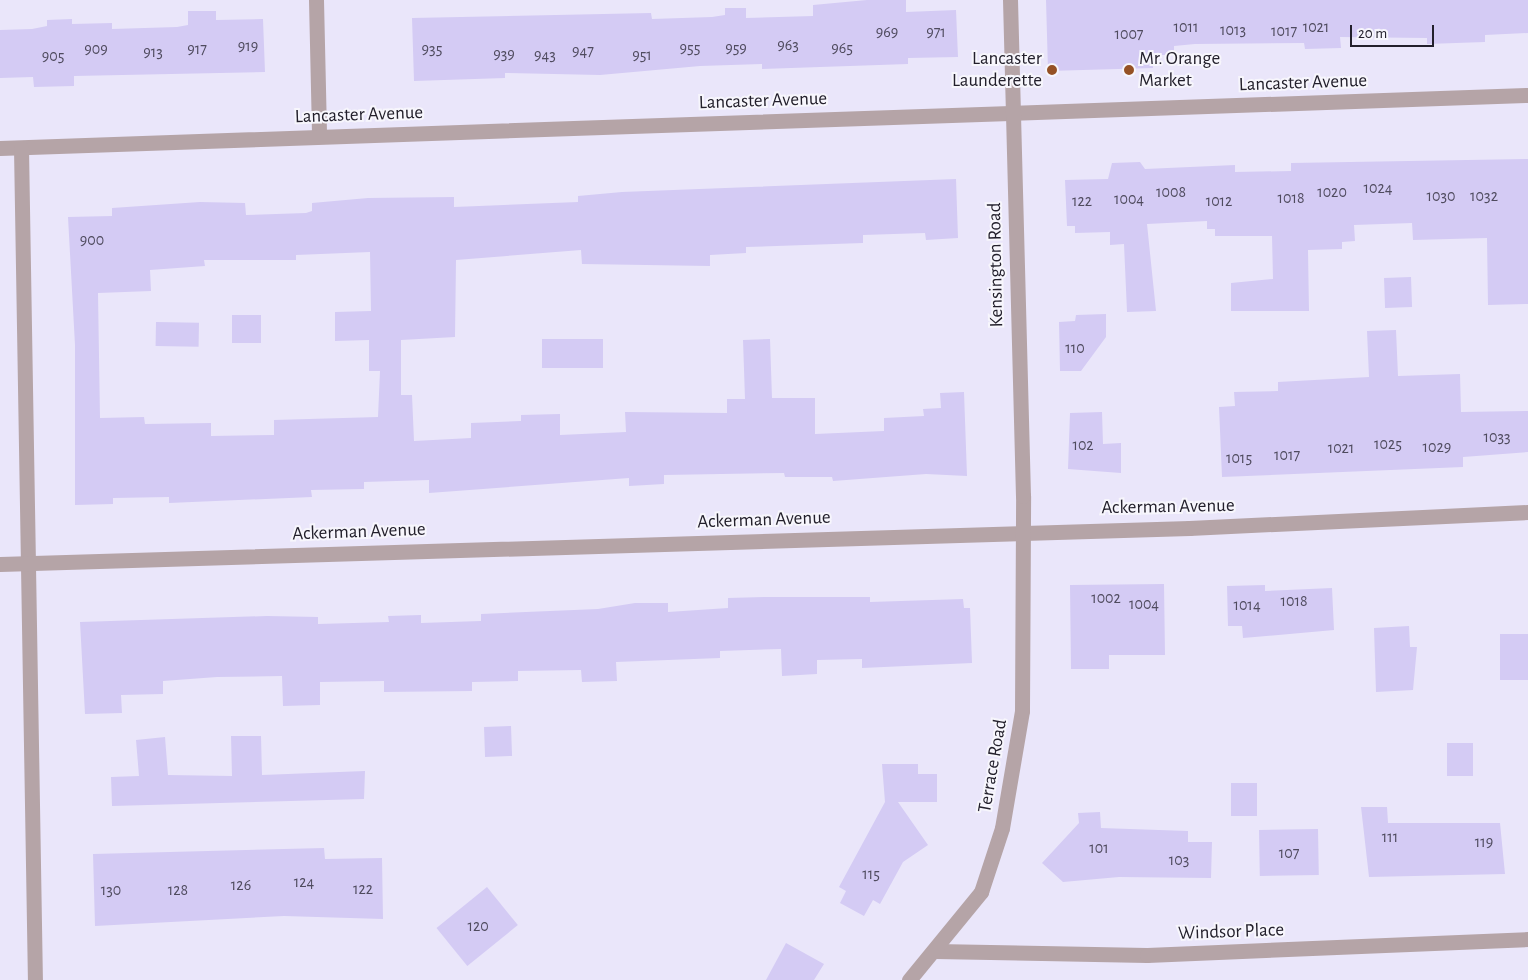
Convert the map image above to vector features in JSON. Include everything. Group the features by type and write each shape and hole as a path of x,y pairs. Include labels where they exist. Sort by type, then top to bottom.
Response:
{"street":[{"path":"316,0 319,136"},
{"name":"Kensington Road","path":"1010,0 1023,530"},
{"name":"Lancaster Avenue","path":"0,148 1528,95"},
{"path":"20,148 35,980"},
{"name":"Ackerman Avenue","path":"0,564 1023,530 1189,528 1528,512"},
{"name":"Terrace Road","path":"909,980 936,951 980,892 1002,828 1022,711 1023,530"},
{"name":"Windsor Place","path":"936,951 1147,955 1528,940"}],"building":[{"path":"867,0 906,0 906,12 956,10 958,57 908,58 908,64 762,69 762,64 700,66 600,75 505,73 505,78 414,81 412,18 651,13 652,19 712,17 725,15 725,8 746,8 746,18 813,16 813,5"},
{"path":"1046,0 1528,0 1528,33 1485,35 1485,42 1427,44 1427,38 1340,37 1341,48 1305,49 1304,43 1195,44 1174,46 1174,55 1152,55 1153,68 1048,71"},
{"path":"188,11 216,11 216,20 263,19 265,72 74,76 74,86 34,87 33,77 0,78 0,30 32,29 47,26 47,20 72,19 72,24 112,23 112,29 177,27 188,25"},
{"path":"1528,159 1528,304 1488,305 1487,238 1413,240 1412,223 1354,225 1355,241 1342,242 1342,249 1308,250 1309,311 1231,311 1231,283 1273,279 1272,236 1215,236 1215,229 1207,229 1207,221 1147,224 1156,311 1127,312 1124,244 1110,245 1110,232 1075,233 1075,226 1067,226 1065,180 1108,179 1112,163 1140,162 1145,169 1235,165 1235,172 1291,171 1291,163"},
{"path":"956,179 958,238 926,240 925,233 863,235 863,243 746,247 746,253 710,255 710,266 582,264 581,250 456,260 455,337 401,340 401,395 412,395 414,441 471,438 471,423 521,421 521,415 560,414 560,435 626,432 625,412 727,413 727,399 745,399 743,340 770,339 772,398 815,398 815,434 884,431 884,418 924,416 923,409 941,408 940,393 964,392 967,476 926,474 833,481 832,477 785,477 784,473 664,475 664,484 629,486 629,478 429,493 429,480 364,482 364,489 311,490 312,497 169,503 169,497 113,498 113,504 75,505 75,345 68,217 112,216 112,208 200,202 245,203 246,215 306,213 312,211 312,203 368,198 454,197 454,207 578,202 578,196 622,192","holes":["370,252 371,311 335,312 335,341 369,340 369,371 380,371 378,417 274,420 274,435 211,436 211,423 145,424 144,417 100,418 98,293 151,291 150,270 205,266 204,260 296,260 296,255"]},
{"path":"1411,277 1412,307 1385,308 1384,278"},
{"path":"1106,314 1106,337 1081,371 1060,371 1059,322 1075,321 1076,315"},
{"path":"232,315 261,315 261,343 232,343"},
{"path":"156,322 199,323 199,347 156,346"},
{"path":"1396,330 1398,376 1460,374 1461,412 1528,411 1528,452 1463,457 1463,467 1222,477 1219,407 1235,406 1234,392 1278,391 1278,382 1369,377 1367,331"},
{"path":"542,339 603,339 603,368 542,368"},
{"path":"1102,412 1103,444 1121,443 1121,473 1068,469 1070,413"},
{"path":"1164,584 1165,655 1109,655 1109,669 1071,669 1070,585"},
{"path":"1265,585 1265,591 1332,588 1334,630 1243,638 1242,626 1228,626 1227,586"},
{"path":"870,597 870,602 963,599 964,608 970,608 972,663 862,668 862,659 817,660 817,674 782,676 781,649 720,651 720,658 616,662 617,681 582,682 581,670 518,671 518,681 472,682 472,691 384,692 384,681 320,682 320,705 283,706 282,676 217,677 163,681 163,694 121,695 122,713 85,714 80,622 267,616 318,617 318,624 389,622 388,616 421,615 421,623 481,621 481,614 598,609 635,603 668,603 668,612 728,608 728,598"},
{"path":"1409,626 1410,647 1417,647 1413,690 1376,692 1374,628"},
{"path":"1500,634 1528,634 1528,680 1500,680"},
{"path":"511,726 512,756 485,757 484,727"},
{"path":"231,736 261,736 262,775 365,771 364,799 112,806 111,777 139,776 136,740 165,737 168,775 232,776"},
{"path":"1447,743 1473,743 1473,776 1447,776"},
{"path":"882,764 918,764 918,774 937,774 937,802 898,802 928,845 903,862 880,904 873,900 864,916 840,903 846,891 839,887 885,802"},
{"path":"1231,783 1257,783 1257,816 1231,816"},
{"path":"1361,807 1387,807 1388,823 1500,823 1505,874 1369,877"},
{"path":"1100,812 1101,828 1188,831 1188,842 1212,842 1211,878 1119,877 1063,882 1042,863 1079,823 1078,813"},
{"path":"1318,829 1319,875 1260,876 1259,830"},
{"path":"324,848 325,859 382,858 383,919 284,916 95,926 93,854"},
{"path":"487,887 518,925 467,966 436,928"},
{"path":"786,943 824,964 814,980 766,980"}],"place":[{"name":"Lancaster Launderette","path":"1052,70"},
{"name":"Mr. Orange Market","path":"1129,70"}]}
